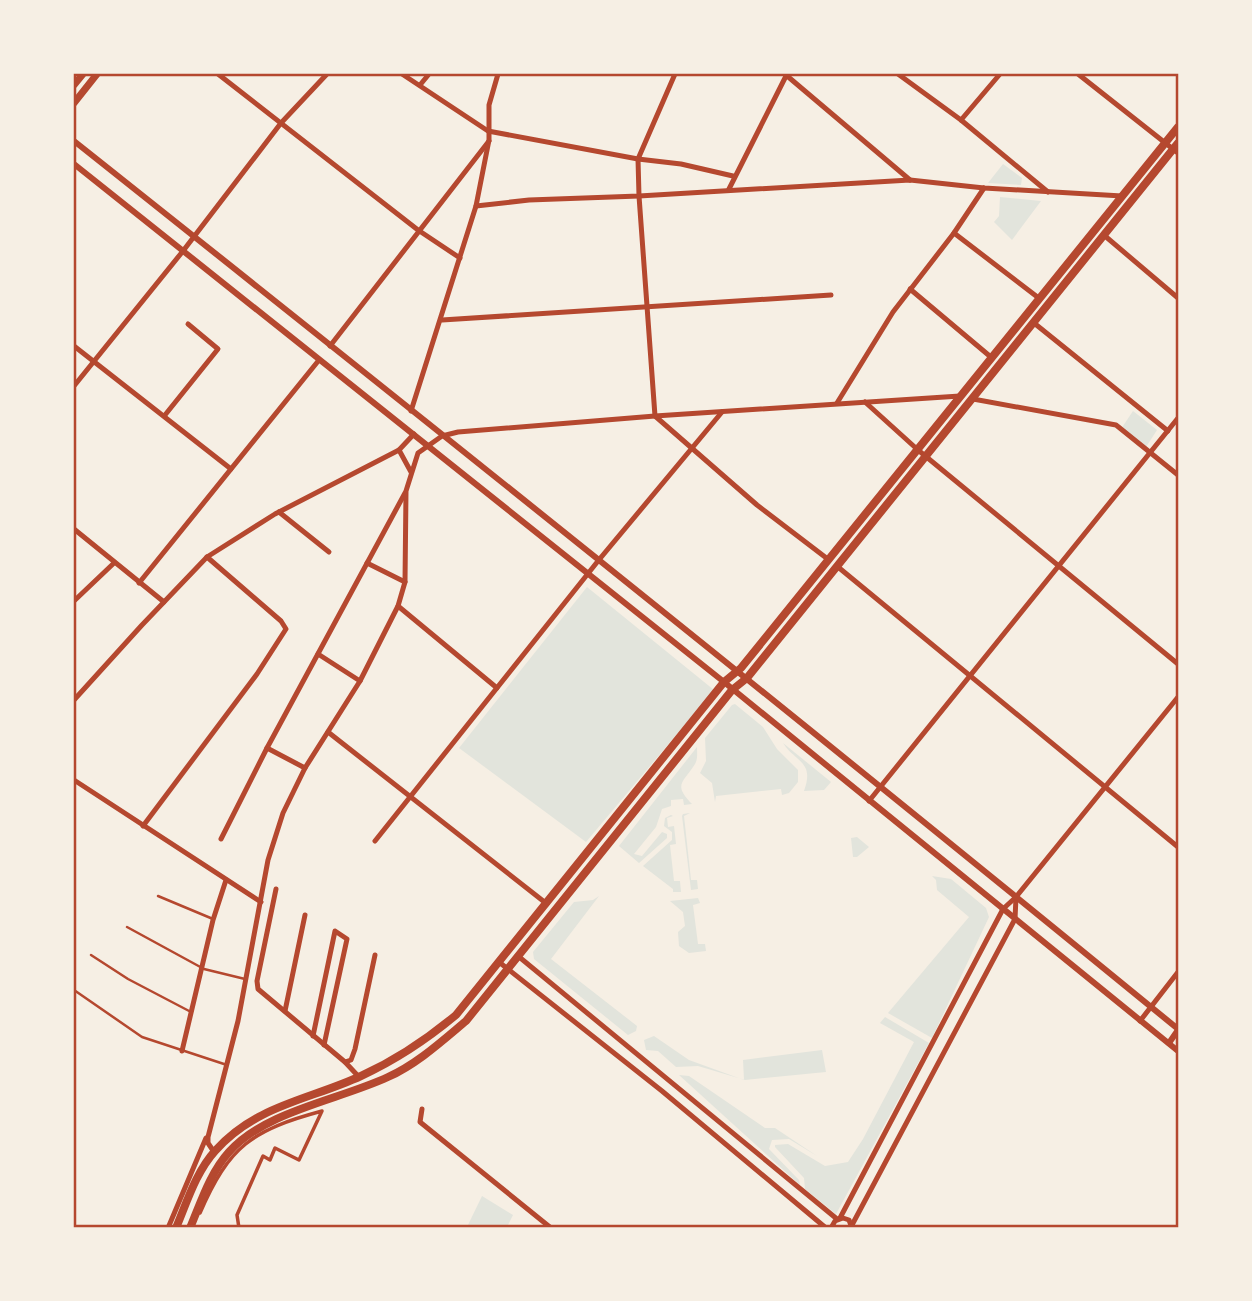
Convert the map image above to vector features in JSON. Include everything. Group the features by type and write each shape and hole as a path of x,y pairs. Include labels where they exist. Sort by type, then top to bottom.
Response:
{"main road":[{"path":"74,85 83,74"},
{"path":"74,103 97,74"},
{"path":"176,1227 193,1186 214,1152 263,1112 359,1077 413,1049 456,1015 724,682 739,670 829,560 1178,127"},
{"path":"192,1227 209,1181 230,1151 248,1136 267,1123 389,1077 466,1021 732,690 747,678 1177,148"}],"street":[{"path":"218,74 418,230 460,258"},
{"path":"74,386 183,251 281,123 327,74"},
{"path":"402,74 488,131 639,159 681,164 733,176"},
{"path":"420,85 429,74"},
{"path":"411,411 476,206 489,140 489,105 498,74"},
{"path":"675,74 639,159 639,196 655,416 757,505 829,560"},
{"path":"729,189 733,176 787,74 910,180"},
{"path":"898,74 1048,191"},
{"path":"961,121 1000,74"},
{"path":"1078,74 1166,143 1177,148"},
{"path":"331,346 489,140"},
{"path":"74,141 598,561 739,670 880,788 1151,1006 1178,1030 1169,1043"},
{"path":"74,164 724,682 1178,1051"},
{"path":"476,206 529,200 910,180 984,188 1122,196"},
{"path":"837,403 910,289 954,233 984,188"},
{"path":"954,233 1040,299"},
{"path":"1105,236 1178,298"},
{"path":"910,289 992,358"},
{"path":"442,320 831,295"},
{"path":"1034,323 1173,429"},
{"path":"165,415 218,349 188,324"},
{"path":"74,346 231,469"},
{"path":"139,583 319,360"},
{"path":"221,839 406,491 418,453 442,436 458,432 655,416 960,396"},
{"path":"973,399 1116,425 1178,475"},
{"path":"865,402 918,450 1178,664"},
{"path":"375,841 598,561 722,412"},
{"path":"869,801 1150,452 1173,429 1178,418"},
{"path":"74,700 207,557 279,512 399,450 414,434"},
{"path":"399,450 411,472"},
{"path":"214,1152 208,1143 211,1125 228,1065 247,979 268,860 283,813 305,768 359,681 398,606 405,582 406,491"},
{"path":"279,512 329,552"},
{"path":"74,529 164,603"},
{"path":"143,826 257,674 286,627 207,557"},
{"path":"367,562 405,582"},
{"path":"74,601 114,563"},
{"path":"838,567 1178,847"},
{"path":"398,606 497,688"},
{"path":"318,654 359,681"},
{"path":"499,962 829,1227 839,1219 1003,909 1016,897 1178,697"},
{"path":"328,732 547,904"},
{"path":"267,748 305,768"},
{"path":"74,780 261,902"},
{"path":"181,1051 213,919 226,880"},
{"path":"276,889 257,981 258,989 345,1062 359,1077"},
{"path":"852,1226 1015,919 1016,897"},
{"path":"285,1011 305,915"},
{"path":"313,1036 335,932 347,939 324,1045"},
{"path":"254,941 266,944"},
{"path":"345,1062 351,1060 355,1049 375,955"},
{"path":"518,956 839,1219 849,1220 852,1226"},
{"path":"1140,1021 1178,972"},
{"path":"325,980 337,986"},
{"path":"1119,1004 1130,990"},
{"path":"622,1059 631,1049"},
{"path":"422,1109 420,1122 551,1227"},
{"path":"192,1227 222,1168 249,1141 291,1119 321,1111 299,1160 275,1148 270,1160 263,1156 237,1215 239,1227"},
{"path":"168,1227 211,1125"}],"lane":[{"path":"158,896 213,919"},
{"path":"127,927 202,968 247,979"},
{"path":"91,955 128,979 192,1012"},
{"path":"74,990 142,1037 228,1065"}],"shaded area":[{"path":"1003,164 1022,178 1021,185 988,183"},
{"path":"1000,197 1041,201 1012,240 994,222 999,216"},
{"path":"1133,411 1157,430 1146,447 1121,429"},
{"path":"587,587 714,690 586,842 459,748"},
{"path":"735,704 763,727 777,749 798,770 798,782 789,793 782,795 781,789 716,796 715,802 712,783 700,773 706,761 705,738"},
{"path":"783,743 831,782 824,790 804,791 807,781 805,768"},
{"path":"697,747 696,762 681,787 692,804 684,805 683,799 671,800 671,806 662,809 656,827 634,854 642,856 662,832 667,834 667,838 639,863 619,846"},
{"path":"690,813 684,816 691,880 697,880 698,889 691,890 682,816"},
{"path":"673,816 667,818 668,827 674,826 676,844 670,845 674,881 680,881 681,892 673,892 673,889 643,866 672,840 672,832 664,826 665,818"},
{"path":"857,837 869,847 857,857 853,857 851,838"},
{"path":"932,876 951,879 986,908 989,917 932,1038 888,1013 969,917 937,890 936,880"},
{"path":"599,896 551,959 637,1026 636,1031 628,1035 534,959 533,952 574,902 593,900"},
{"path":"698,898 700,903 693,905 698,944 705,944 706,951 689,953 679,946 678,932 685,926 683,912 670,901"},
{"path":"885,1017 929,1043 836,1214 805,1189 804,1178 775,1145 788,1144 825,1166 848,1162 914,1042 880,1023"},
{"path":"654,1036 689,1060 739,1078 698,1066 676,1067 658,1051 646,1050 644,1040"},
{"path":"822,1050 826,1072 744,1080 743,1060"},
{"path":"679,1075 689,1076 765,1128 775,1128 817,1156 789,1139 772,1140 769,1149 799,1180 800,1185"},
{"path":"482,1196 513,1215 507,1227 467,1227"}]}
